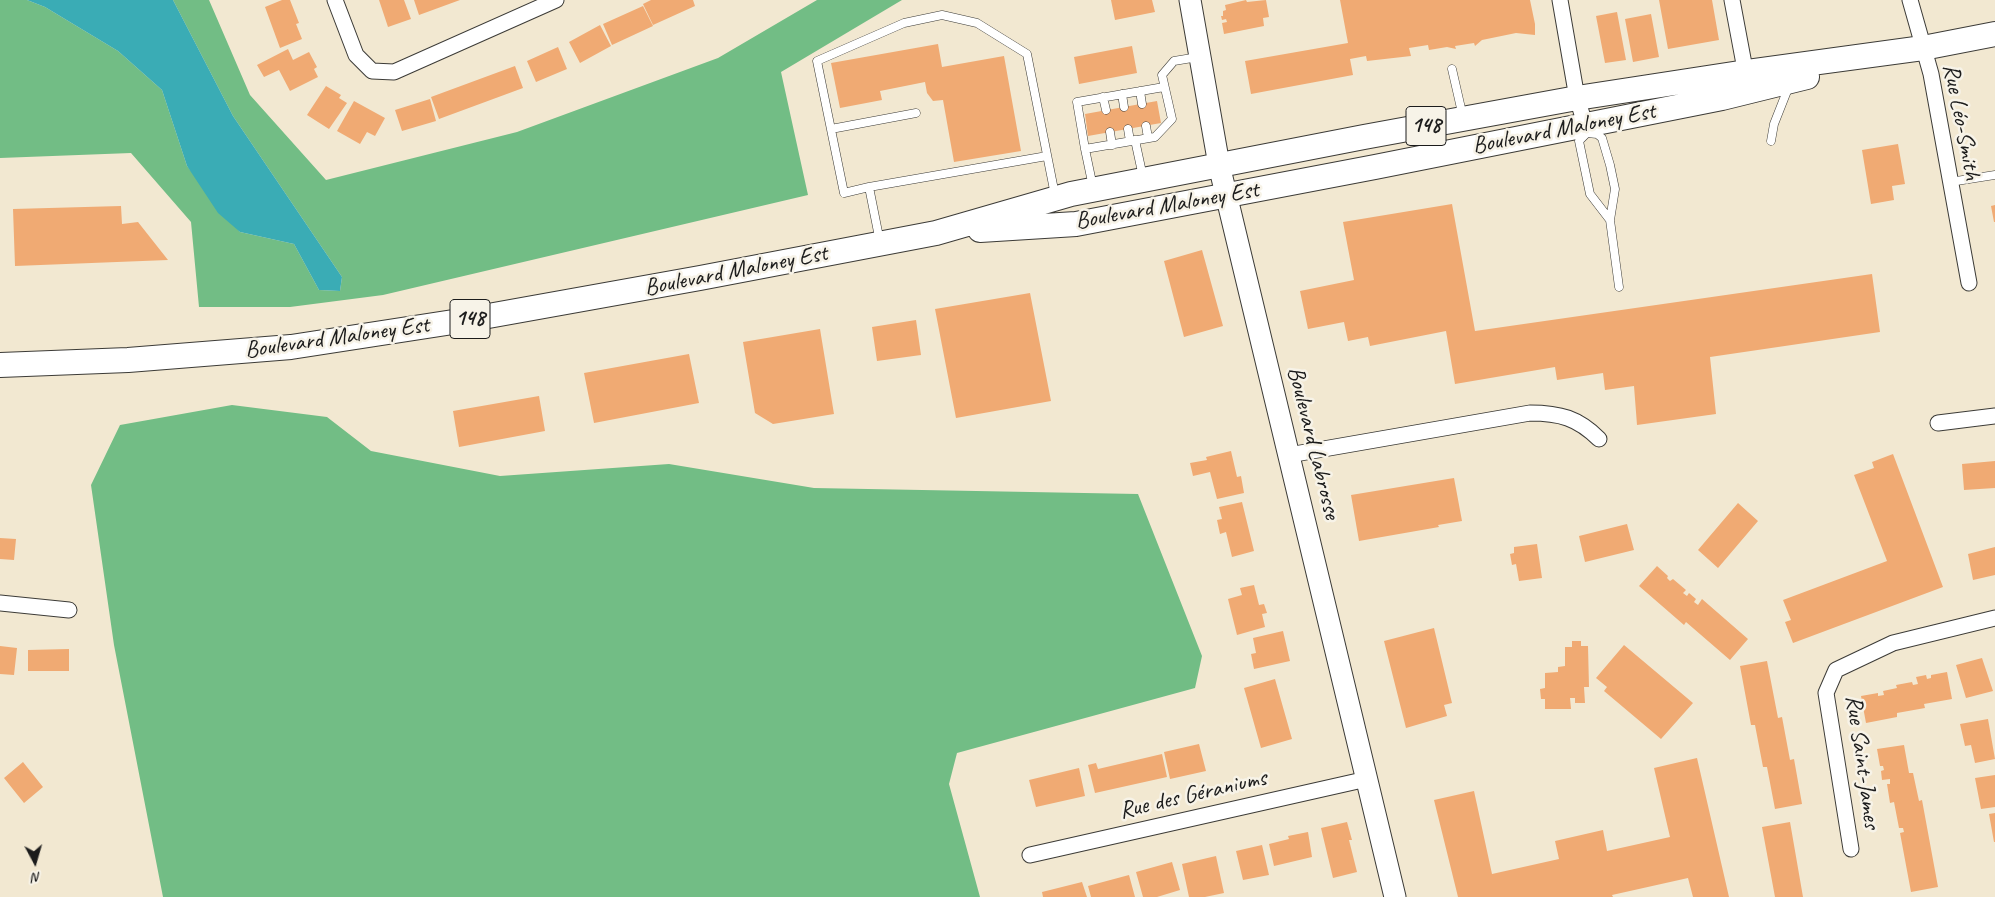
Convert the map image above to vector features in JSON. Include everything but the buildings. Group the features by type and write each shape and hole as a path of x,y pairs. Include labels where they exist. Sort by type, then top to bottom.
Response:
{"main road":[{"name":"Boulevard Labrosse","path":"1190,0 1219,165 1395,897"},
{"name":"Boulevard Maloney Est","path":"936,233 1076,224 1586,129 1722,98 1748,81 1995,34"},
{"name":"Boulevard Maloney Est","path":"0,365 128,360 291,347 476,318 936,233 1056,198 1094,189 1463,119 1577,98 1748,81 1792,80 1923,48"}],"street":[{"path":"335,0 356,55 372,71 394,72 556,0"},
{"path":"1560,0 1577,98 1586,129"},
{"path":"1732,0 1748,81"},
{"name":"Rue Léo-Smith","path":"1910,0 1931,74 1969,283"},
{"path":"1289,455 1530,413 1550,413 1578,421 1599,439"},
{"path":"1938,423 1995,416"},
{"path":"0,603 69,610"},
{"name":"Rue Saint-James","path":"1851,849 1826,693 1836,670 1892,643 1995,618"},
{"name":"Rue des Géraniums","path":"1030,856 1367,779"}],"lane":[{"path":"1047,156 844,193 817,61 904,23 942,15 977,23 1027,54 1056,198"},
{"path":"1085,150 1155,137 1172,119 1162,75 1174,61 1200,56"},
{"path":"1452,69 1463,119"},
{"path":"1771,141 1774,124 1792,80"},
{"path":"1094,189 1077,102 1164,86"},
{"path":"1140,91 1142,104"},
{"path":"1122,94 1124,107"},
{"path":"1103,97 1106,110"},
{"path":"831,129 916,113"},
{"path":"1146,126 1148,138"},
{"path":"1128,129 1143,180"},
{"path":"1610,220 1590,194 1579,141 1586,129 1602,138 1610,165 1615,189 1610,220 1619,287"},
{"path":"1110,132 1112,145"},
{"path":"1950,182 1995,175"},
{"path":"869,187 880,244"}],"green space":[{"path":"0,0 27,0 45,7 118,51 162,90 187,166 240,232 294,244 319,290 340,291 342,277 233,116 173,0 209,0 250,95 326,180 517,132 718,58 817,0 902,0 781,72 808,195 383,295 290,307 199,307 191,222 131,153 0,158"},
{"path":"232,405 327,417 371,451 500,476 669,464 814,488 1138,494 1202,656 1195,688 957,753 949,784 980,897 163,897 114,645 91,485 120,425"}],"water":[{"path":"27,0 173,0 233,116 342,277 340,291 319,290 294,244 240,232 218,213 187,166 162,90 118,51 45,7"}]}
